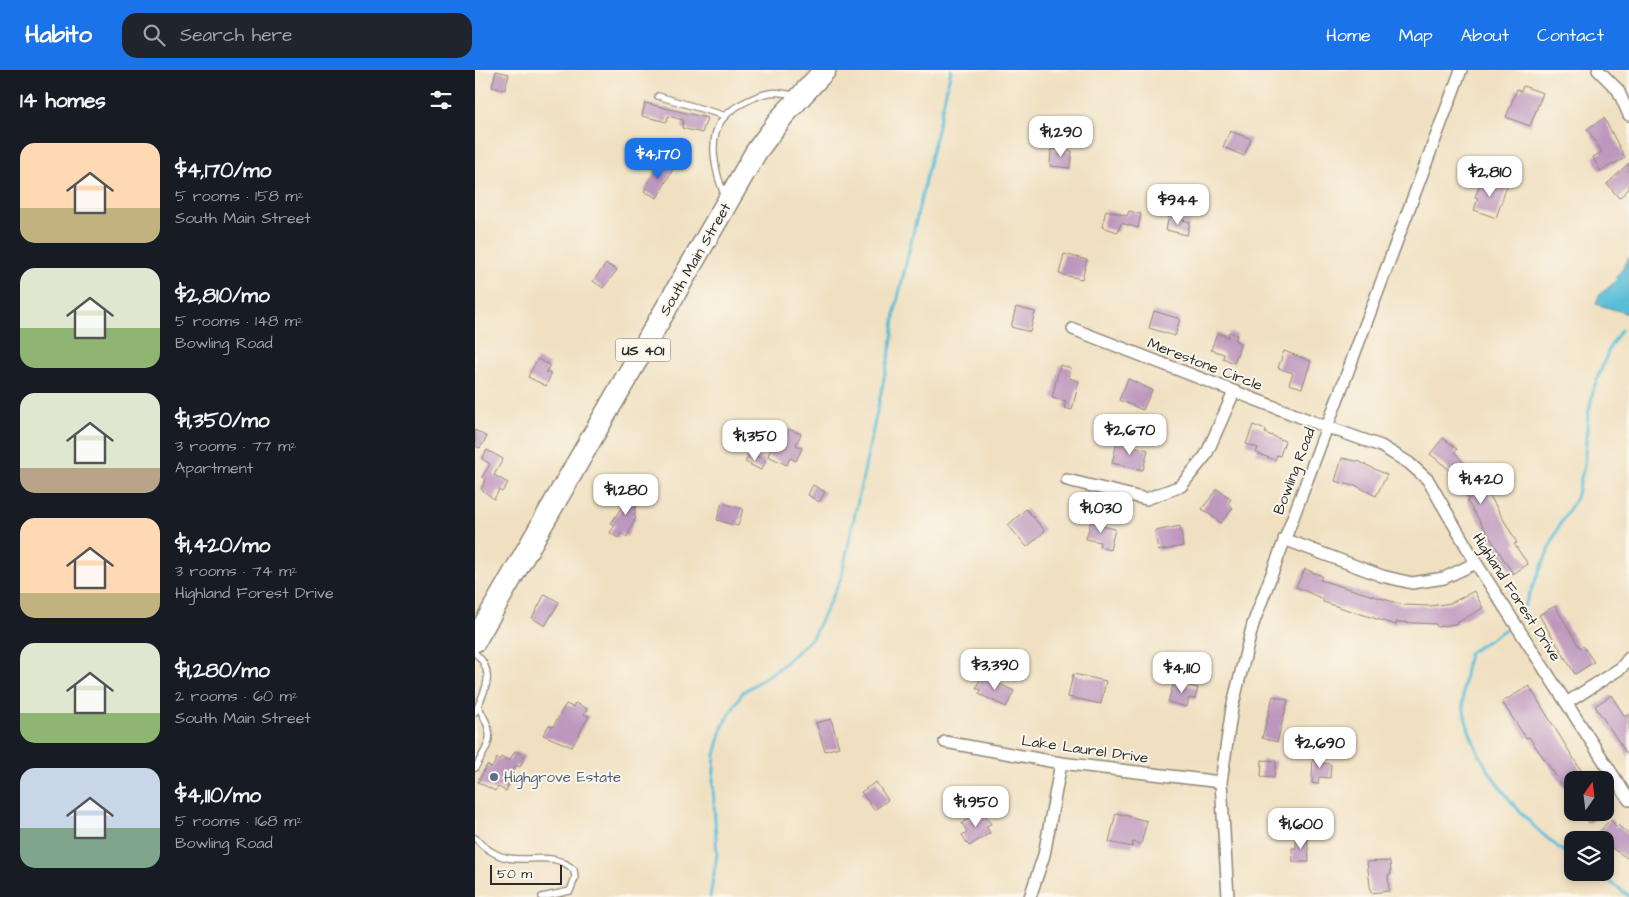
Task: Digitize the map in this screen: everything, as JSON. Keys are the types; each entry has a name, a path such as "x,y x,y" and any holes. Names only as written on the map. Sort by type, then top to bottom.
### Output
{"highway":[{"name":"South Main Street","path":"475,641 756,152 781,116 825,70"}],"street":[{"name":"Bowling Road","path":"1229,897 1221,782 1232,708 1253,624 1461,70"},
{"path":"1598,70 1618,90 1629,115"},
{"name":"Merestone Circle","path":"1073,329 1327,427"},
{"path":"1067,480 1146,499 1181,486 1206,455 1234,392"},
{"name":"Highland Forest Drive","path":"1327,427 1381,446 1409,463 1428,480 1477,563 1568,702 1629,800"},
{"path":"1284,539 1383,576 1412,583 1444,578 1477,563"},
{"path":"1568,702 1621,668 1629,658"},
{"name":"Lake Laurel Drive","path":"945,742 1061,763 1221,782"},
{"path":"1030,897 1044,855 1061,763"}],"lane":[{"path":"728,202 721,188 715,147 717,128 726,116 740,105 767,92 782,92 799,98"},
{"path":"658,96 726,116"},
{"path":"475,653 485,662 488,672 476,709 491,734 490,742 475,768"},
{"path":"475,838 497,855 509,858 551,858 574,870 575,878 570,890 542,897"}],"water":[{"path":"1629,257 1629,314 1596,304 1599,295 1614,283"}],"building":[{"path":"496,71 509,74 505,90 492,87"},
{"path":"1523,86 1543,93 1530,126 1506,117 1517,89 1521,91"},
{"path":"645,103 707,118 702,133 682,128 683,120 668,116 667,122 642,116"},
{"path":"1604,118 1625,158 1600,171 1593,157 1602,152 1587,129"},
{"path":"1230,131 1251,139 1244,156 1223,147"},
{"path":"1051,149 1072,151 1070,168 1050,166"},
{"path":"660,162 673,169 657,198 644,191"},
{"path":"1629,163 1629,189 1619,198 1607,184"},
{"path":"1482,178 1507,186 1496,218 1474,210 1478,198 1475,197"},
{"path":"1106,210 1127,216 1129,211 1141,214 1138,228 1121,223 1118,232 1102,227"},
{"path":"1169,216 1190,222 1187,235 1166,230"},
{"path":"1064,254 1087,260 1082,279 1059,274"},
{"path":"606,264 617,270 603,288 593,281"},
{"path":"1016,307 1035,312 1030,332 1011,327"},
{"path":"1154,311 1180,319 1175,336 1149,328"},
{"path":"1229,332 1237,335 1235,341 1241,343 1234,363 1223,358 1224,354 1211,350 1217,333 1228,337"},
{"path":"1284,351 1311,361 1302,388 1289,384 1293,373 1278,368"},
{"path":"537,359 550,365 546,372 551,374 546,386 528,377"},
{"path":"1060,365 1071,368 1069,378 1079,381 1072,410 1064,408 1066,401 1052,398"},
{"path":"1128,379 1152,390 1143,410 1119,400"},
{"path":"1253,425 1266,430 1265,433 1285,441 1280,456 1277,455 1275,460 1256,453 1258,448 1246,444"},
{"path":"789,429 801,434 796,445 802,448 796,461 790,458 787,465 768,456 776,437 784,440"},
{"path":"475,430 487,437 480,448 475,446"},
{"path":"1443,438 1457,449 1455,452 1490,496 1517,543 1514,544 1528,564 1513,574 1467,501 1469,499 1448,473 1451,471 1430,454"},
{"path":"1117,442 1148,450 1143,470 1112,463"},
{"path":"487,450 503,459 494,475 508,483 502,492 499,490 494,499 481,489 486,479 482,477 490,464 482,459"},
{"path":"750,453 766,461 761,470 745,462"},
{"path":"1342,458 1360,462 1387,475 1376,496 1353,484 1353,486 1335,481"},
{"path":"813,485 825,492 819,502 808,495"},
{"path":"1217,489 1231,499 1228,504 1233,508 1221,523 1202,509"},
{"path":"633,491 642,496 634,510 636,511 633,515 636,517 627,537 621,533 618,538 610,533 615,525 611,523"},
{"path":"722,503 743,509 738,526 717,520"},
{"path":"1026,509 1045,531 1027,547 1008,525"},
{"path":"1092,517 1104,520 1102,526 1115,529 1110,550 1099,547 1100,542 1086,539"},
{"path":"1180,526 1183,546 1158,551 1155,531"},
{"path":"1305,569 1322,576 1320,580 1404,605 1430,606 1451,603 1474,591 1483,608 1455,624 1437,627 1436,624 1396,622 1396,625 1323,602 1323,599 1296,587"},
{"path":"545,594 559,602 545,626 532,618"},
{"path":"1555,606 1580,648 1583,646 1594,662 1575,674 1539,615"},
{"path":"1073,674 1106,681 1101,704 1068,697"},
{"path":"982,675 1014,691 1006,707 979,694 981,690 976,688"},
{"path":"1174,682 1198,688 1195,699 1189,698 1187,707 1168,702"},
{"path":"1529,686 1581,771 1564,771 1564,788 1529,737 1526,738 1502,702"},
{"path":"1611,695 1625,717 1629,714 1629,757 1595,706"},
{"path":"1273,696 1288,700 1277,742 1262,738"},
{"path":"575,703 587,709 584,714 589,716 572,747 543,735 549,725 553,727 566,704 573,707"},
{"path":"831,719 839,747 825,751 816,723"},
{"path":"1330,738 1347,740 1345,750 1328,748"},
{"path":"515,751 525,756 520,767 516,765 506,783 509,784 506,791 498,787 495,791 478,782 487,765 492,768 497,758 499,760 501,757 509,761"},
{"path":"1313,753 1321,754 1320,763 1331,764 1330,778 1319,777 1318,784 1312,783"},
{"path":"1262,760 1276,761 1274,778 1261,777"},
{"path":"876,782 888,800 874,810 861,792"},
{"path":"983,811 991,824 986,826 990,833 969,846 962,835 967,832 962,823"},
{"path":"1116,813 1147,821 1141,844 1133,842 1132,847 1109,842"},
{"path":"1609,821 1612,821 1616,827 1618,825 1629,835 1629,859 1614,850 1614,831 1600,831"},
{"path":"1296,835 1307,835 1309,862 1293,862 1292,848 1296,848"},
{"path":"1390,861 1391,875 1388,875 1389,891 1371,893 1367,862"}],"waterway":[{"path":"710,897 717,855 713,784 715,755 723,725 743,692 778,669 812,638 841,579 891,346 895,311 951,70"},
{"path":"1524,607 1559,526 1576,498 1584,466 1588,415 1594,387 1610,347 1621,330"},
{"path":"1506,629 1469,653 1464,678 1463,697 1467,725 1476,747 1502,790 1536,828 1564,851"},
{"path":"1609,881 1629,896"}],"place":[{"name":"Highgrove Estate","path":"494,777"}]}
